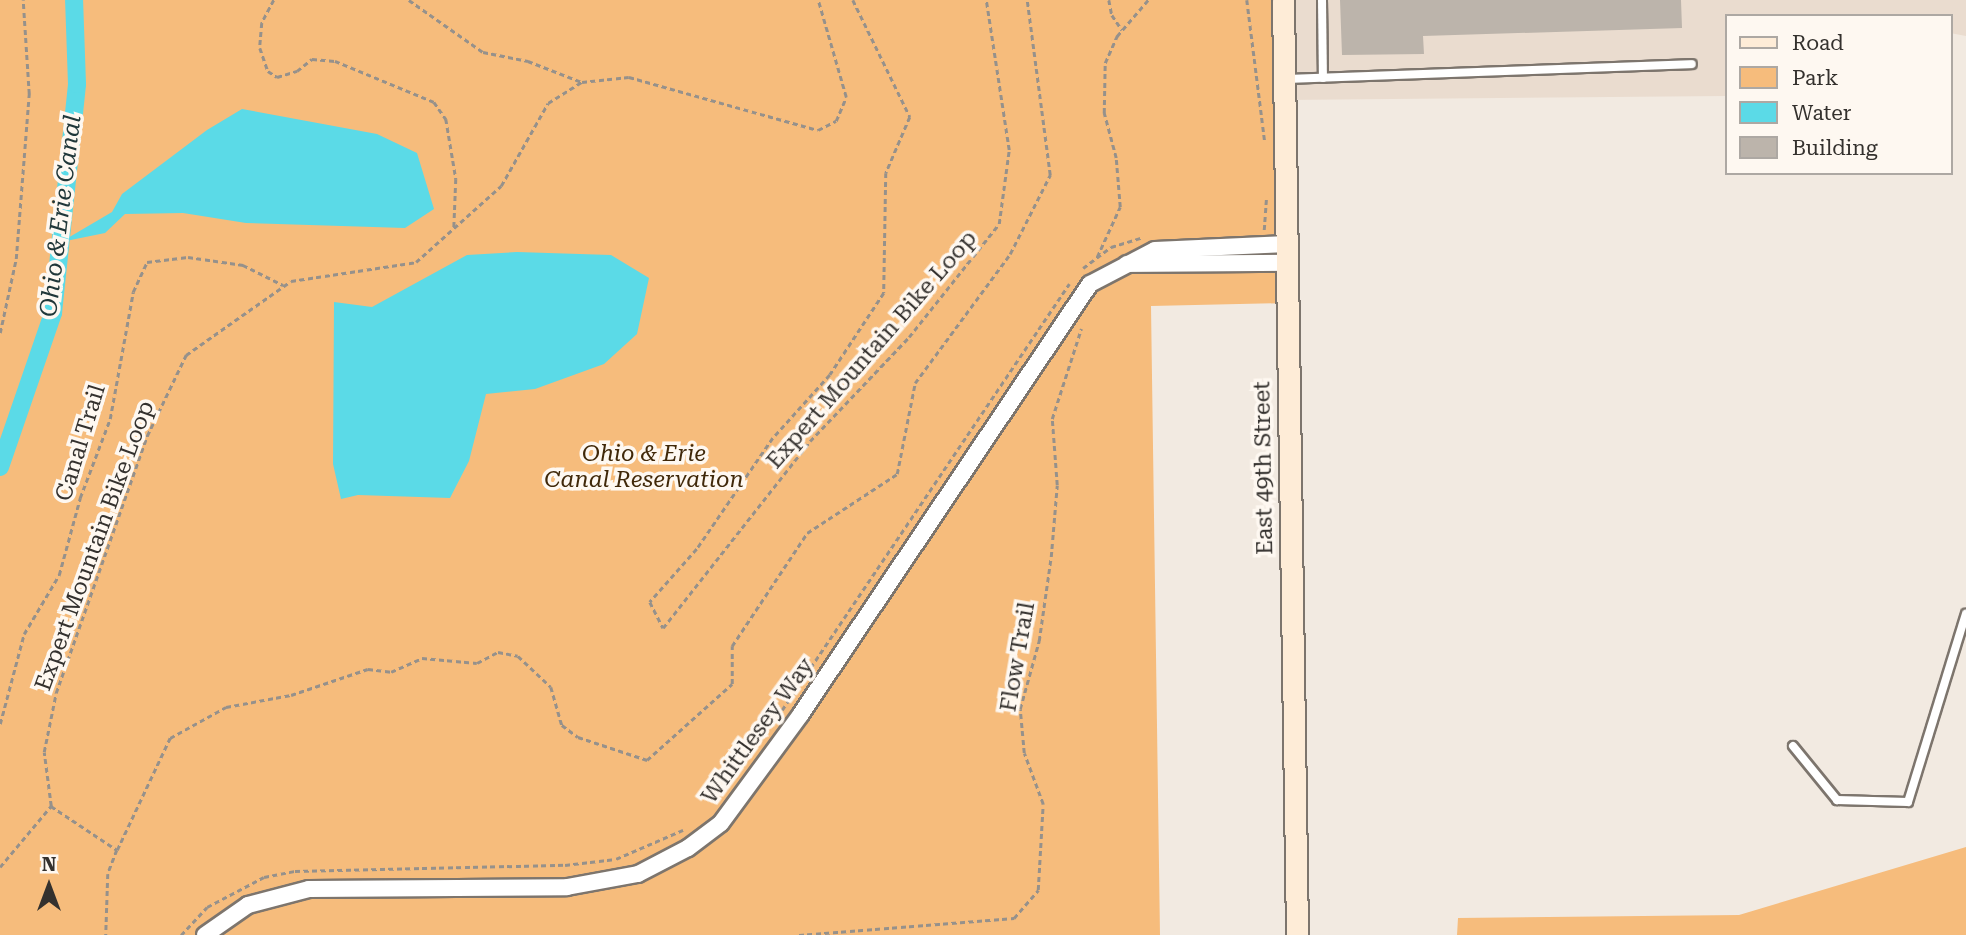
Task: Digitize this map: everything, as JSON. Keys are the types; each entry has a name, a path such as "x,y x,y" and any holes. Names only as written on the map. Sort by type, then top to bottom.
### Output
{"street":[{"name":"East 49th Street","path":"1283,0 1297,935"},
{"name":"Whittlesey Way","path":"205,935 247,905 309,889 567,887 638,874 688,848 721,823 801,714 1090,284 1155,250 1184,245 1287,254"}],"lane":[{"path":"1322,0 1323,78"},
{"path":"1284,79 1692,64"},
{"path":"1793,746 1837,800 1908,802 1966,614"}],"path":[{"path":"0,333 16,259 29,94 23,0"},
{"path":"274,0 262,23 260,48 268,71 277,77 297,71 312,59 335,61 434,102 446,119 456,179 454,228"},
{"path":"409,0 483,52 528,61 582,82"},
{"name":"Expert Mountain Bike Loop","path":"51,806 44,752 55,693 147,436 186,355 284,285 416,262 501,186 548,103 582,82 629,77 818,130 836,121 846,97 818,0"},
{"name":"Expert Mountain Bike Loop","path":"853,0 910,117 886,173 884,293 830,376 773,438 697,549 650,602 663,628 810,441 909,337 999,224 1009,150 986,0"},
{"name":"Expert Mountain Bike Loop","path":"117,850 170,738 226,707 291,695 368,669 391,672 422,658 477,663 498,652 518,656 551,687 562,725 578,737 647,761 732,684 732,646 807,533 897,474 915,383 1010,254 1050,175 1027,0"},
{"path":"1109,0 1112,15 1122,30"},
{"path":"1097,257 1119,207 1116,158 1102,85 1105,63 1122,30 1148,0"},
{"path":"1247,0 1266,153"},
{"path":"1264,241 1266,193"},
{"path":"1080,272 1111,247 1147,236"},
{"name":"Canal Trail","path":"0,724 24,634 59,575 80,498 110,419 133,292 147,261 188,257 243,265 284,285"},
{"path":"776,719 1072,281"},
{"name":"Flow Trail","path":"799,935 1014,918 1038,890 1043,804 1024,753 1020,709 1039,641 1051,557 1057,485 1052,419 1081,328 1074,305"},
{"path":"0,867 51,806 117,850 108,874 106,935"},
{"path":"181,935 207,907 264,877 295,871 565,865 616,859 651,847 694,824"}],"shaded area":[{"path":"1283,0 1966,0 1966,36 1952,33 1952,14 1724,14 1724,96 1285,100"}],"green space":[{"name":"Ohio & Erie Canal Reservation","path":"0,0 1283,0 1287,303 1151,306 1160,935 0,935"},
{"path":"1966,847 1966,935 1457,935 1458,918 1739,915"}],"water":[{"path":"242,109 377,134 417,153 434,209 405,228 246,223 183,213 125,214 105,233 61,242 112,212 122,194 207,130"},
{"path":"517,252 611,255 649,278 637,334 604,364 535,389 486,394 469,461 450,498 358,495 341,499 333,464 334,302 372,307 467,255"}],"building":[{"path":"1340,0 1681,0 1682,28 1423,36 1424,54 1342,55"}],"waterway":[{"name":"Ohio & Erie Canal","path":"0,467 53,313 77,84 74,0"}]}
